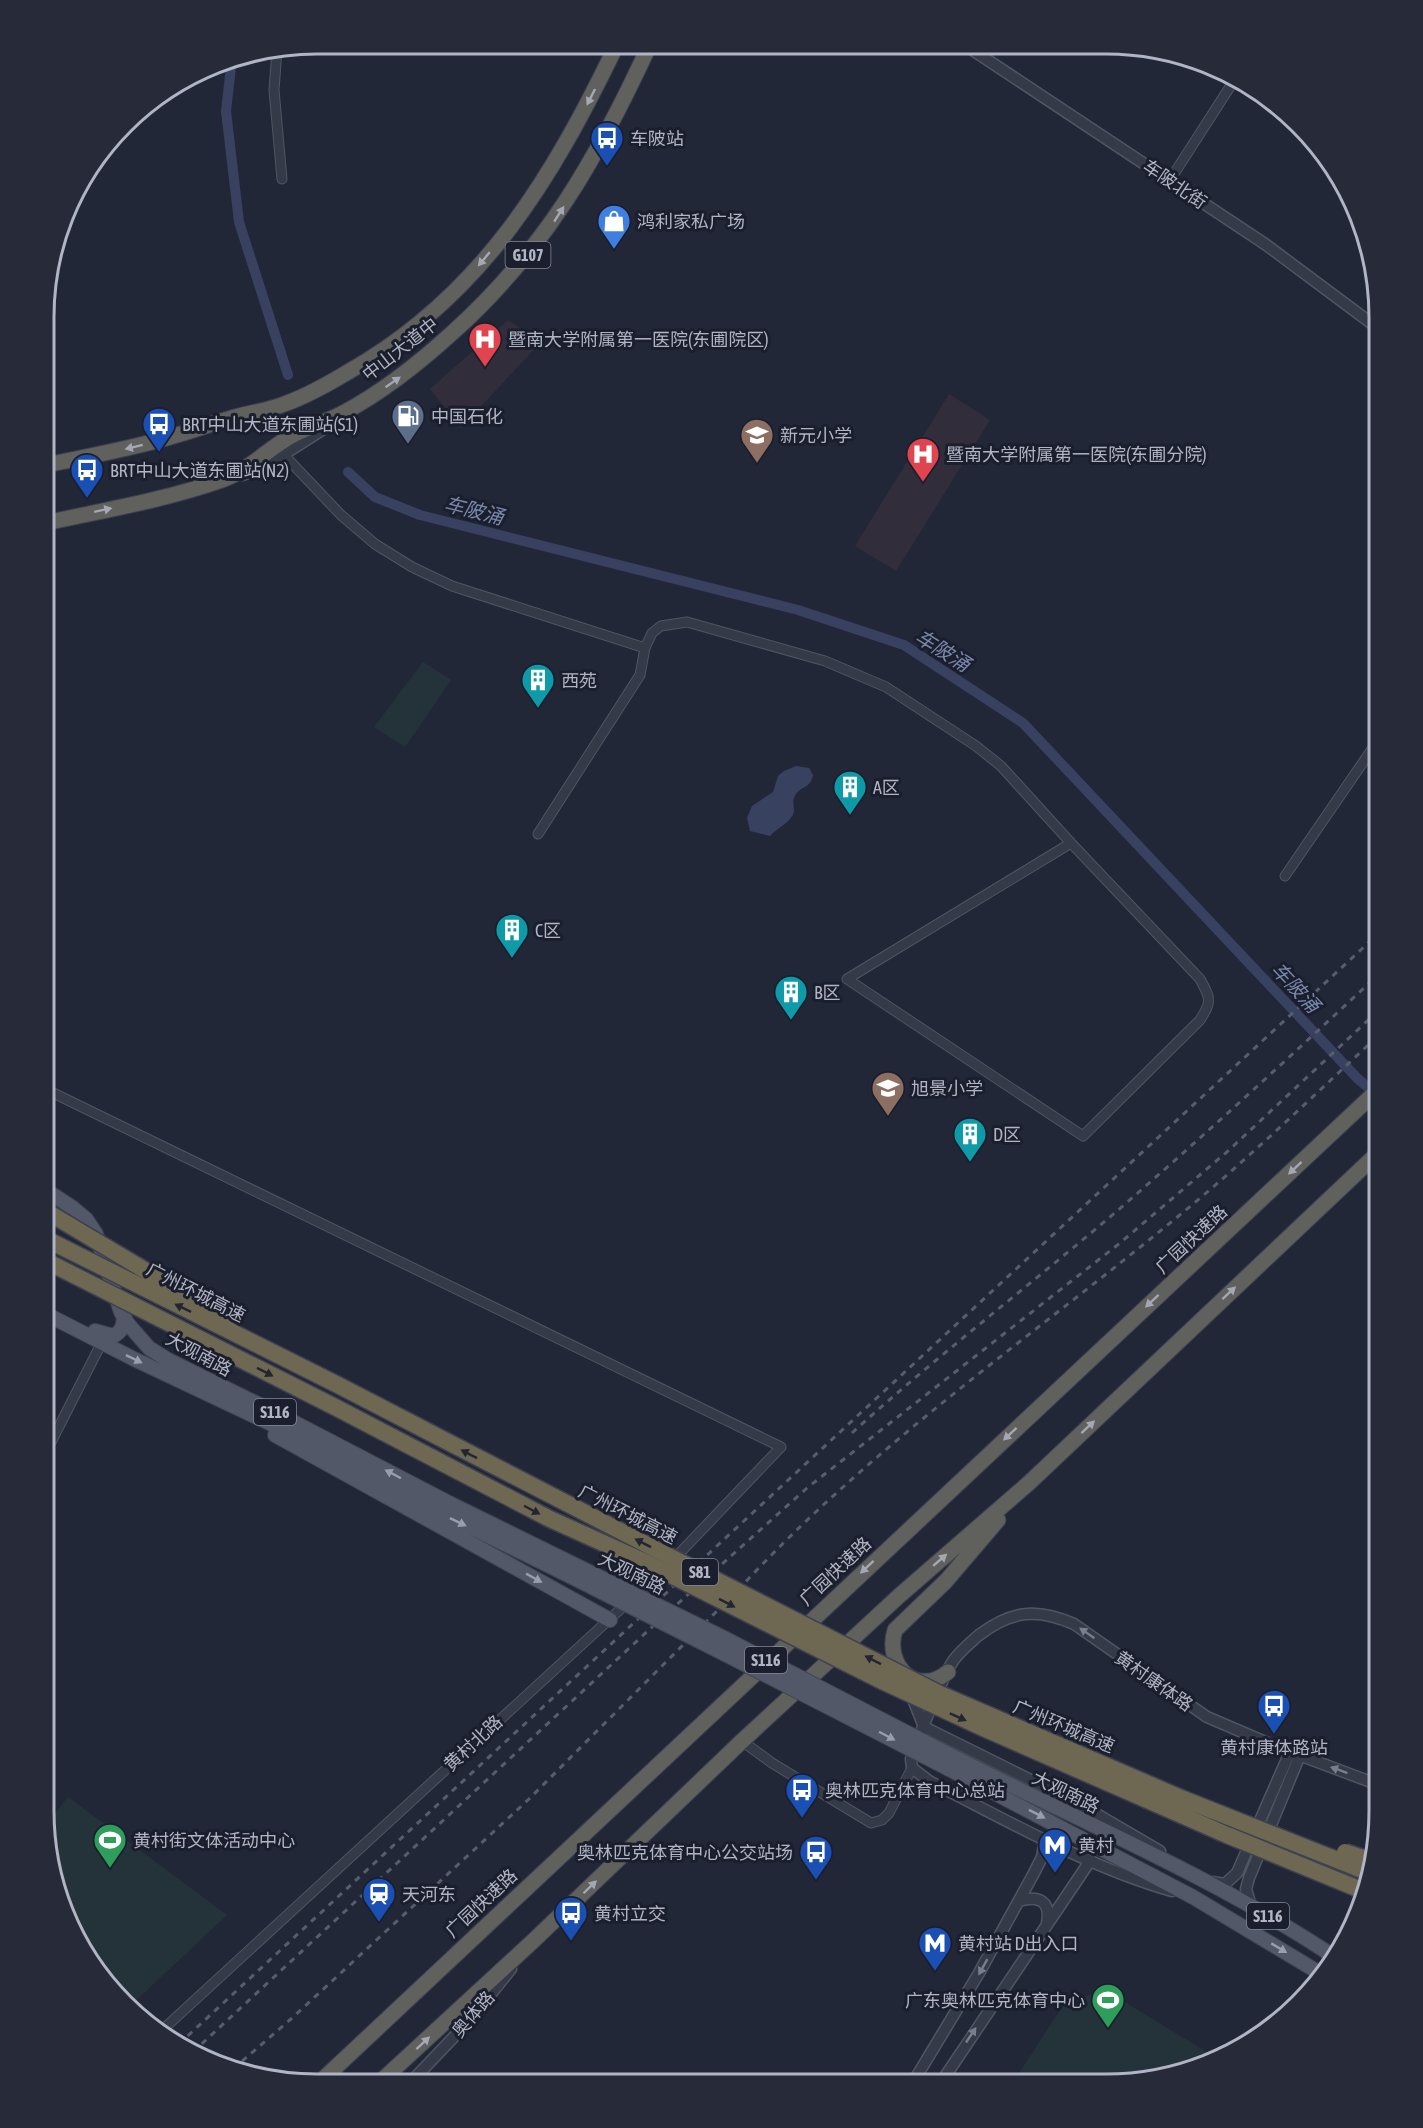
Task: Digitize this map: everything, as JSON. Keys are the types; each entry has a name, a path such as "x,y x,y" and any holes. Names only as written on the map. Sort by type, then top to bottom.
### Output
{"highway":[{"name":"中山大道中","path":"54,463 146,444 237,416 286,404 338,378 395,343 429,316 454,292 478,267 518,217 545,180 568,142 612,54"},
{"name":"中山大道中","path":"54,520 160,497 225,479 250,466 292,436 344,413 382,390 426,357 486,303 523,262 551,226 588,168 645,54"},
{"name":"广园快速路","path":"329,2074 1369,1099"},
{"path":"390,2074 532,1942 742,1741 899,1596 1030,1482 1369,1162"},
{"path":"54,1216 221,1315 296,1364"},
{"name":"广州环城高速","path":"54,1243 964,1704 1181,1798 1362,1870"},
{"name":"广州环城高速","path":"54,1265 550,1519 643,1561 884,1682 1227,1835 1357,1888"},
{"path":"1030,1482 946,1581 896,1630 893,1638 893,1651 896,1662 908,1676 987,1713 1295,1834 1365,1858"},
{"path":"908,1676 928,1682 948,1672"},
{"path":"983,1728 1183,1823 1355,1897"}],"main road":[{"name":"大观南路","path":"54,1196 73,1208 96,1234 124,1317 149,1348 168,1360 451,1504 575,1571"},
{"path":"54,1312 107,1336 119,1334 123,1327 124,1317"},
{"name":"大观南路","path":"54,1319 318,1446 444,1514 734,1644 1193,1897 1315,1970"},
{"path":"249,1412 257,1425 610,1620"},
{"name":"大观南路","path":"950,1763 1144,1848 1251,1906 1328,1953"}],"street":[{"name":"车陂北街","path":"979,54 1265,244 1369,321"},
{"path":"276,57 274,90 282,179"},
{"path":"1170,180 1231,85"},
{"path":"225,479 255,470 317,435 344,413"},
{"path":"282,454 348,521 375,544 412,567 452,586 645,648"},
{"path":"538,834 640,675 645,648 652,633 661,626 687,622 825,661 886,687 976,746 1001,766 1200,979 1209,994 1210,1005 1200,1020 1083,1136 847,979 1071,843"},
{"path":"1285,876 1369,754"},
{"name":"黄村北路","path":"54,1093 781,1447 651,1583 166,2026"},
{"path":"54,1436 102,1342"},
{"name":"黄村康体路","path":"912,1768 911,1759 915,1746 948,1672 963,1649 994,1624 1007,1617 1025,1613 1060,1618 1074,1624 1207,1717 1238,1732 1369,1781"},
{"path":"908,1676 924,1727 1083,1806 1158,1850 1198,1878 1219,1884 1225,1884 1237,1873 1295,1754"},
{"path":"742,1741 772,1763 871,1824 882,1820 889,1813 912,1768 929,1781 1090,1861 1193,1897"},
{"path":"1251,1906 1246,1888 1295,1754"},
{"path":"918,2074 974,1982 1019,1901 1042,1857 1045,1840"},
{"path":"947,2074 1090,1861"},
{"path":"1019,1901 1034,1899 1042,1901 1047,1905 1049,1912 1047,1923"},
{"name":"奥体路","path":"419,2074 470,2020 532,1942"}],"shaded area":[{"name":"暨南大学附属第一医院(东圃院区)","path":"508,320 541,342 461,428 430,389"},
{"name":"暨南大学附属第一医院(东圃分院)","path":"949,394 990,420 896,571 855,546"},
{"path":"423,662 451,680 405,747 374,727"},
{"name":"黄村街文体活动中心","path":"68,1797 227,1915 135,2001 98,1957 74,1912 59,1862 54,1814"},
{"name":"广东奥林匹克体育中心","path":"1110,1993 1209,2053 1174,2065 1140,2072 1019,2074 1068,1998"}],"water":[{"path":"796,766 809,768 813,775 810,783 795,796 793,815 770,836 750,831 747,818 752,806 773,792 778,776"}],"waterway":[{"path":"231,68 226,111 239,222 288,375"},
{"name":"车陂涌","path":"348,472 375,497 420,515 798,610 904,645 1023,723 1358,1079 1369,1088"}],"railway":[{"path":"185,2039 1369,942"},
{"path":"852,1433 917,1376 1117,1211 1369,983"},
{"path":"199,2046 665,1615 807,1488 1120,1243 1228,1151 1369,1019"},
{"path":"241,2063 291,2019 529,1799 789,1538 840,1490 948,1398 1197,1201 1369,1044"}],"place":[{"name":"车陂站","path":"607,167"},
{"name":"鸿利家私广场","path":"614,250"},
{"name":"暨南大学附属第一医院(东圃院区)","path":"485,368"},
{"name":"中国石化","path":"408,445"},
{"name":"BRT中山大道东圃站(S1)","path":"159,453"},
{"name":"新元小学","path":"757,464"},
{"name":"暨南大学附属第一医院(东圃分院)","path":"923,483"},
{"name":"BRT中山大道东圃站(N2)","path":"87,499"},
{"name":"西苑","path":"538,709"},
{"name":"A区","path":"850,816"},
{"name":"C区","path":"512,959"},
{"name":"B区","path":"791,1021"},
{"name":"旭景小学","path":"888,1117"},
{"name":"D区","path":"970,1163"},
{"name":"黄村康体路站","path":"1274,1735"},
{"name":"奥林匹克体育中心总站","path":"802,1819"},
{"name":"黄村街文体活动中心","path":"110,1869"},
{"name":"黄村","path":"1055,1874"},
{"name":"奥林匹克体育中心公交站场","path":"816,1881"},
{"name":"天河东","path":"379,1923"},
{"name":"黄村立交","path":"571,1942"},
{"name":"黄村站 D出入口","path":"935,1972"},
{"name":"广东奥林匹克体育中心","path":"1108,2029"}]}
